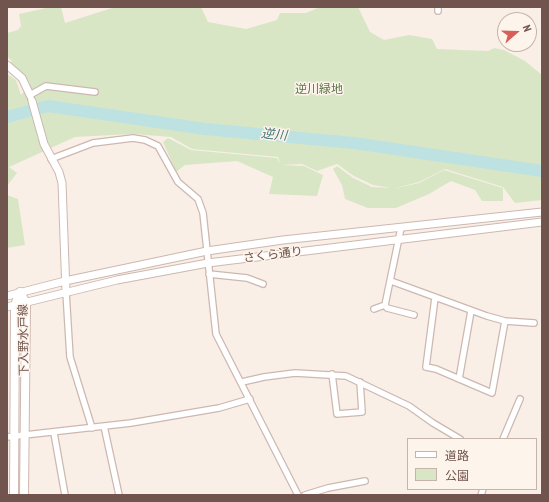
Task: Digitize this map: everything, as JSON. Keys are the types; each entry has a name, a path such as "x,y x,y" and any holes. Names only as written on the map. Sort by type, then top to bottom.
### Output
{"main road":[{"name":"下入野水戸線","path":"14,495 11,437 11,306 20,292 26,303 24,495"}],"street":[{"path":"7,65 22,78 31,98 36,121 44,144 59,172 63,192 65,281 70,357 92,428"},
{"path":"31,98 46,86 95,92"},
{"path":"51,159 93,143 127,139 145,140 158,146 178,182 198,199 203,213 216,334 242,382 298,495"},
{"name":"さくら通り","path":"7,296 65,281 207,251 282,240 542,212"},
{"name":"さくら通り","path":"11,306 117,280 208,264 542,222"},
{"path":"385,305 401,228"},
{"path":"209,274 247,278 263,284"},
{"path":"391,281 471,311 505,321 534,323"},
{"path":"435,298 426,367 436,369 492,393 505,321"},
{"path":"374,309 385,305"},
{"path":"385,305 387,308 414,315"},
{"path":"459,379 471,311"},
{"path":"242,382 264,377 295,374 332,374 346,376 409,406 433,424 458,438"},
{"path":"332,374 337,414 362,412 360,382"},
{"path":"11,437 92,428 219,408 250,399"},
{"path":"503,438 520,399"},
{"path":"104,426 119,495"},
{"path":"54,433 65,495"},
{"path":"305,495 328,488 365,481"}],"green space":[{"name":"逆川緑地","path":"50,7 61,7 65,23 115,7 201,7 208,22 246,29 277,20 280,13 306,13 320,7 358,7 370,32 384,40 409,35 432,39 437,49 488,51 494,48 497,49 497,52 508,52 525,61 542,75 542,200 515,203 503,187 445,169 419,182 392,189 419,183 444,170 503,188 503,201 482,201 475,190 451,181 429,194 396,208 368,208 345,199 342,185 333,169 337,166 353,178 372,187 391,188 373,185 354,176 337,164 317,171 302,164 281,165 304,166 323,175 317,196 269,194 273,177 237,161 185,165 176,172 163,142 168,138 191,150 277,158 280,164 278,157 192,149 171,137 133,134 75,137 9,167 17,173 7,186 7,74 16,80 21,95 30,83 22,73 10,63 12,61 7,56 7,33 18,30 21,26 19,14"},
{"path":"7,195 18,199 25,245 7,248"}],"waterway":[{"name":"逆川","path":"7,117 48,106 205,129 354,143 542,171"}]}
